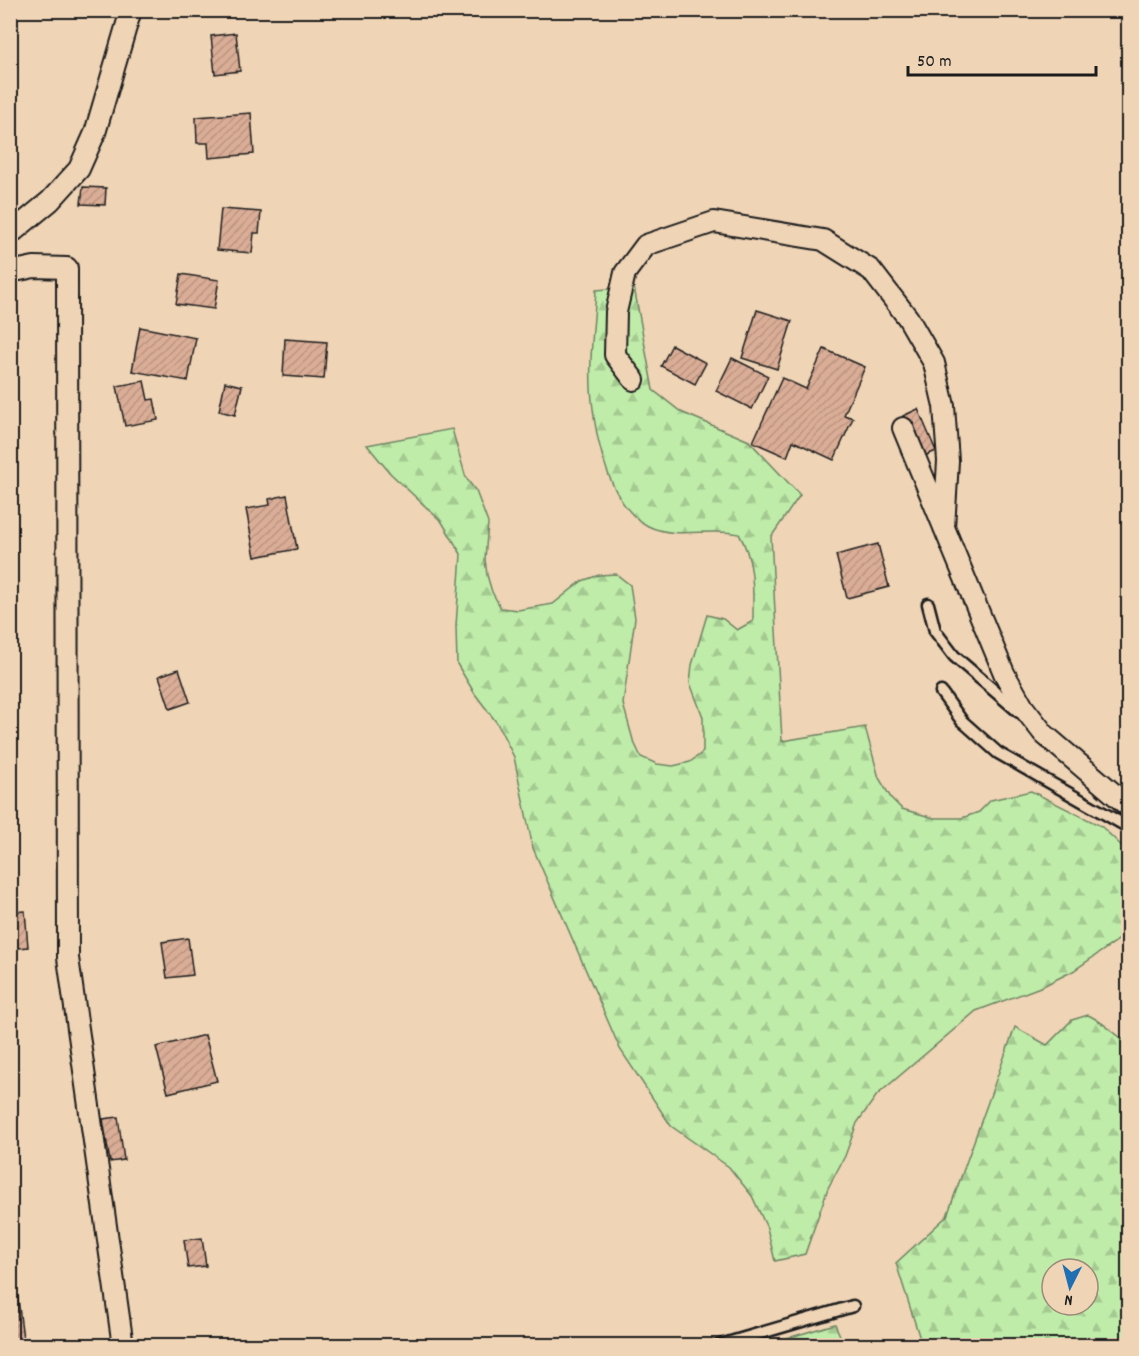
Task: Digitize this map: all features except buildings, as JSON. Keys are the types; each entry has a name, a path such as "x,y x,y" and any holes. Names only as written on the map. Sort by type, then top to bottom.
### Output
{"street":[{"path":"10,234 50,201 79,169 95,134 131,10"},
{"path":"634,380 615,355 616,312 626,273 646,245 714,222 823,240 871,270 908,318 934,363 944,406 948,461 944,528"},
{"path":"10,272 34,267 67,268 68,958 123,1346"},
{"path":"903,428 1004,673 1023,707 1044,734 1128,806"}],"lane":[{"path":"928,604 935,631 954,656 1044,734"},
{"path":"941,692 962,721 998,753 1128,827"},
{"path":"717,1346 853,1306"}],"green space":[{"path":"634,287 653,390 681,412 749,441 800,495 771,537 782,741 865,727 879,778 891,798 902,809 934,818 962,818 979,812 991,800 1031,791 1101,826 1128,852 1128,933 1073,971 1043,986 976,1011 877,1095 857,1123 845,1156 828,1188 805,1254 775,1261 767,1228 752,1196 729,1167 671,1126 620,1049 533,848 514,757 497,723 475,694 457,664 456,626 461,554 442,522 390,473 367,445 452,429 466,478 476,491 488,523 485,559 487,575 492,592 501,608 518,610 553,604 582,581 599,575 616,574 630,585 635,618 623,704 633,740 641,757 657,764 673,766 690,762 703,752 703,717 690,683 692,665 707,615 723,619 737,630 753,621 752,576 748,555 739,534 728,532 681,533 648,526 635,517 624,504 607,471 597,434 591,387 596,290"},
{"path":"1088,1015 1128,1043 1128,1345 922,1345 896,1263 947,1216 1015,1027 1047,1045 1072,1020"},
{"path":"835,1324 844,1345 764,1345"}]}
